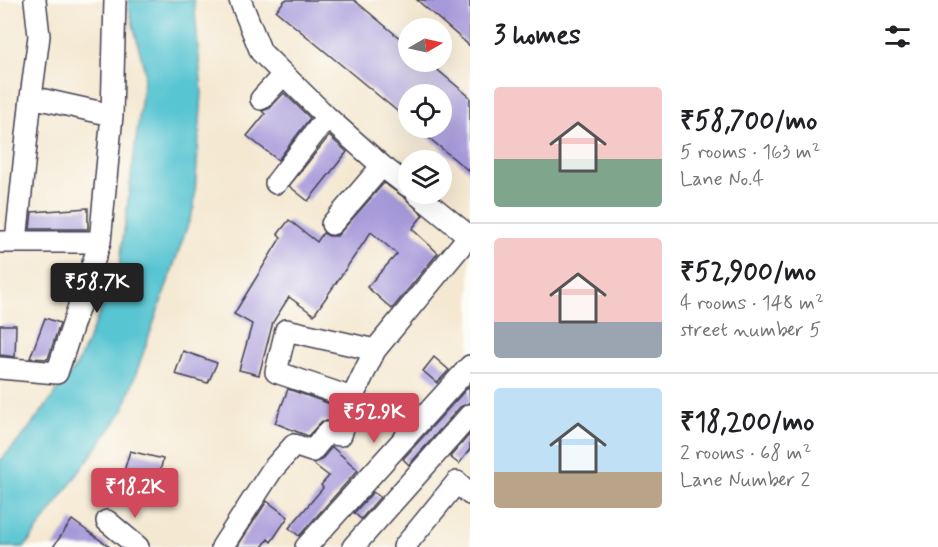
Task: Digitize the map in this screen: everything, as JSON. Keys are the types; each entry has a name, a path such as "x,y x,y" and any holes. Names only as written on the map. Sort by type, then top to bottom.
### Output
{"street":[{"path":"35,0 39,36 8,242 100,242"},
{"path":"0,368 57,373 100,242 112,115 116,0"},
{"path":"240,0 261,52 327,117 398,178"},
{"path":"261,99 283,75"},
{"path":"31,97 112,115"},
{"path":"276,183 327,117"},
{"path":"332,224 382,166"},
{"path":"222,547 272,470 294,445 312,451 327,433 341,435 352,398 375,350 470,236 430,204"},
{"path":"352,398 276,372 286,330 375,350"},
{"path":"306,547 470,366"},
{"path":"353,547 470,415"},
{"path":"404,547 457,482 470,494"},
{"path":"107,521 138,547"}],"water":[{"path":"127,0 194,0 202,93 194,207 123,411 25,547 0,547 0,461 23,436 77,365 119,269 145,72"}],"building":[{"path":"285,0 354,0 398,37 398,72 440,72 470,97 470,172 452,157 452,150 444,150 429,138 452,138 452,84 398,84 398,112 276,11"},
{"path":"417,0 470,0 470,46 452,30 452,18 438,18"},
{"path":"284,93 310,118 278,160 247,136 265,114 262,111 270,108"},
{"path":"329,136 347,152 308,201 289,186"},
{"path":"384,183 398,193 398,204 411,204 423,215 412,229 438,253 392,309 367,287 397,254 371,232 314,315 289,297 273,322 259,375 239,370 252,324 234,314 281,237 278,234 289,220 317,242 323,233 337,236"},
{"path":"88,208 88,229 30,229 32,212"},
{"path":"45,318 60,323 48,359 30,358"},
{"path":"0,325 16,325 15,357 0,355"},
{"path":"183,351 217,363 208,383 175,374"},
{"path":"434,357 449,370 437,383 423,371"},
{"path":"469,386 470,403 460,407 409,465 403,459"},
{"path":"288,389 336,406 332,421 322,421 308,436 275,423"},
{"path":"470,434 470,449 459,464 450,457"},
{"path":"332,447 358,470 299,536 289,528 323,488 321,485 329,476 312,463 321,460"},
{"path":"130,451 163,459 158,481 124,471"},
{"path":"373,492 380,497 361,519 354,513"},
{"path":"267,501 288,517 271,542 268,539 263,546 265,547 237,547"},
{"path":"72,520 110,547 53,547"}]}
